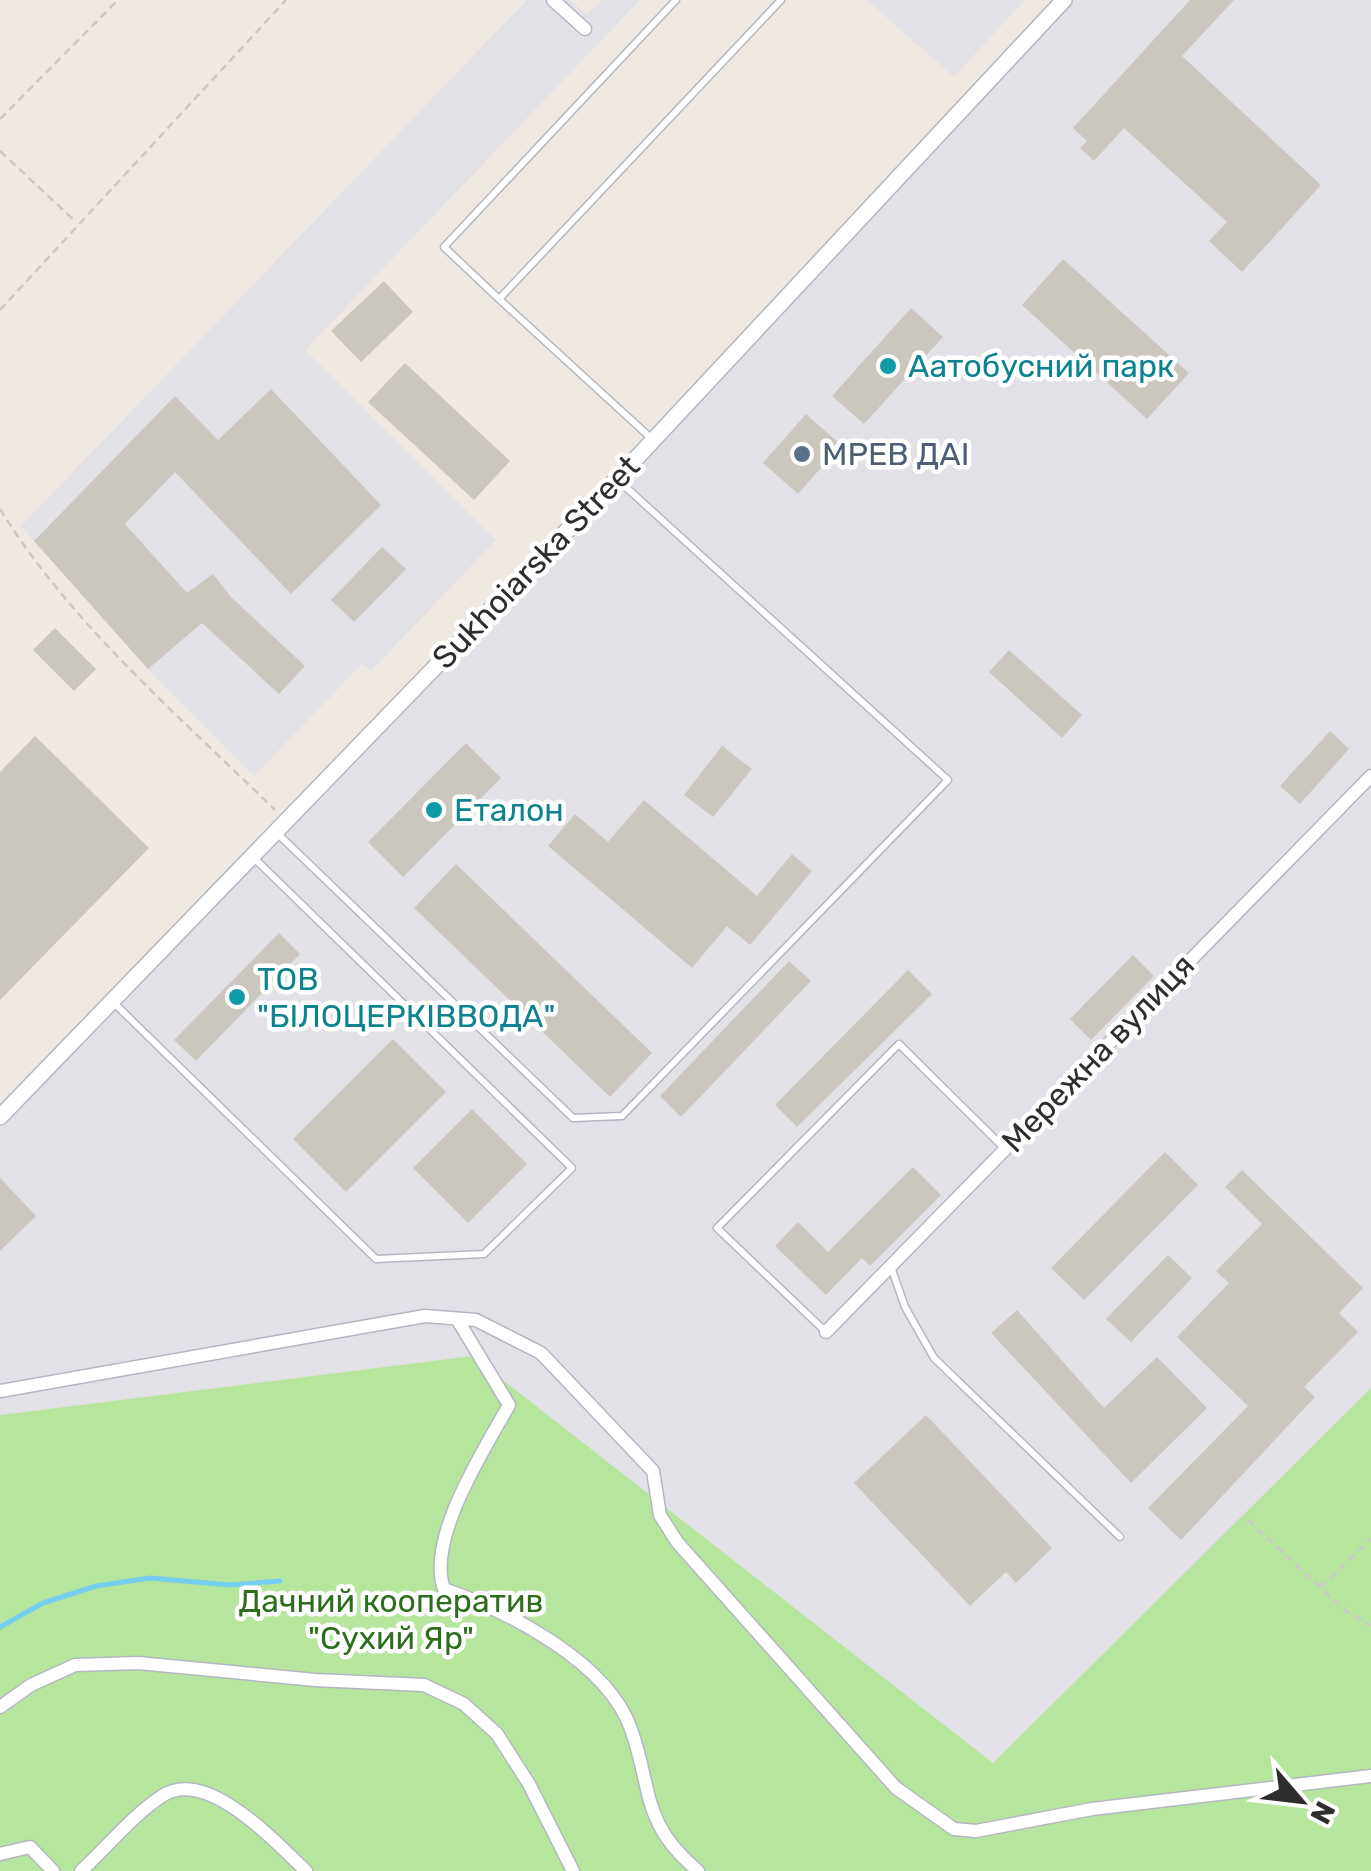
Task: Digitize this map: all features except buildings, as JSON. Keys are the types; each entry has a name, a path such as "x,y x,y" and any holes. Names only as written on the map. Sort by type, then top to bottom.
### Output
{"street":[{"path":"552,0 585,29"},
{"name":"Sukhoiarska Street","path":"0,1117 617,479 1064,0"},
{"name":"Мережна вулиця","path":"826,1332 1371,776"},
{"path":"0,1391 425,1316 476,1320 541,1353 653,1470 660,1515 677,1542 896,1788 954,1828 976,1831 1092,1810 1371,1776"},
{"path":"457,1319 509,1405 452,1516 437,1570 444,1589 518,1618 612,1696 631,1727 655,1820 670,1847 698,1871"},
{"path":"0,1707 31,1685 75,1665 138,1664 424,1685 464,1704 497,1734 529,1784 573,1871"},
{"path":"81,1871 165,1794 199,1791 225,1800 306,1871"},
{"path":"0,1854 30,1847 53,1871"}],"lane":[{"path":"653,440 444,247 676,0"},
{"path":"499,299 780,0"},
{"path":"281,826 573,1118 622,1116 948,780 617,479"},
{"path":"113,1002 376,1258 484,1254 572,1168 252,856"},
{"path":"826,1332 717,1228 899,1044 1004,1149"},
{"path":"890,1266 905,1308 934,1358 1120,1537"}],"path":[{"path":"0,119 118,0"},
{"path":"0,310 76,223 286,0"},
{"path":"0,151 76,223"},
{"path":"0,509 19,540 126,665 281,826"},
{"path":"1248,1520 1320,1588 1371,1626"},
{"path":"1320,1588 1371,1539"}],"shaded area":[{"path":"527,0 570,0 587,15 602,0 640,0 305,350 496,540 371,671 362,664 254,776 142,663 21,526"},
{"path":"867,0 1025,0 954,77"},
{"path":"1066,0 1371,0 1371,1388 993,1763 472,1356 0,1415 0,1117"}],"green space":[{"name":"Дачний кооператив \"Сухий Яр\"","path":"472,1356 993,1763 1371,1388 1371,1871 0,1871 0,1415"}],"waterway":[{"path":"0,1627 43,1603 96,1586 150,1578 230,1585 280,1581"}],"place":[{"name":"Аатобусний парк","path":"888,366"},
{"name":"МРЕВ ДАІ","path":"802,454"},
{"name":"Еталон","path":"434,810"},
{"name":"ТОВ \"БІЛОЦЕРКІВВОДА\"","path":"237,997"}]}
